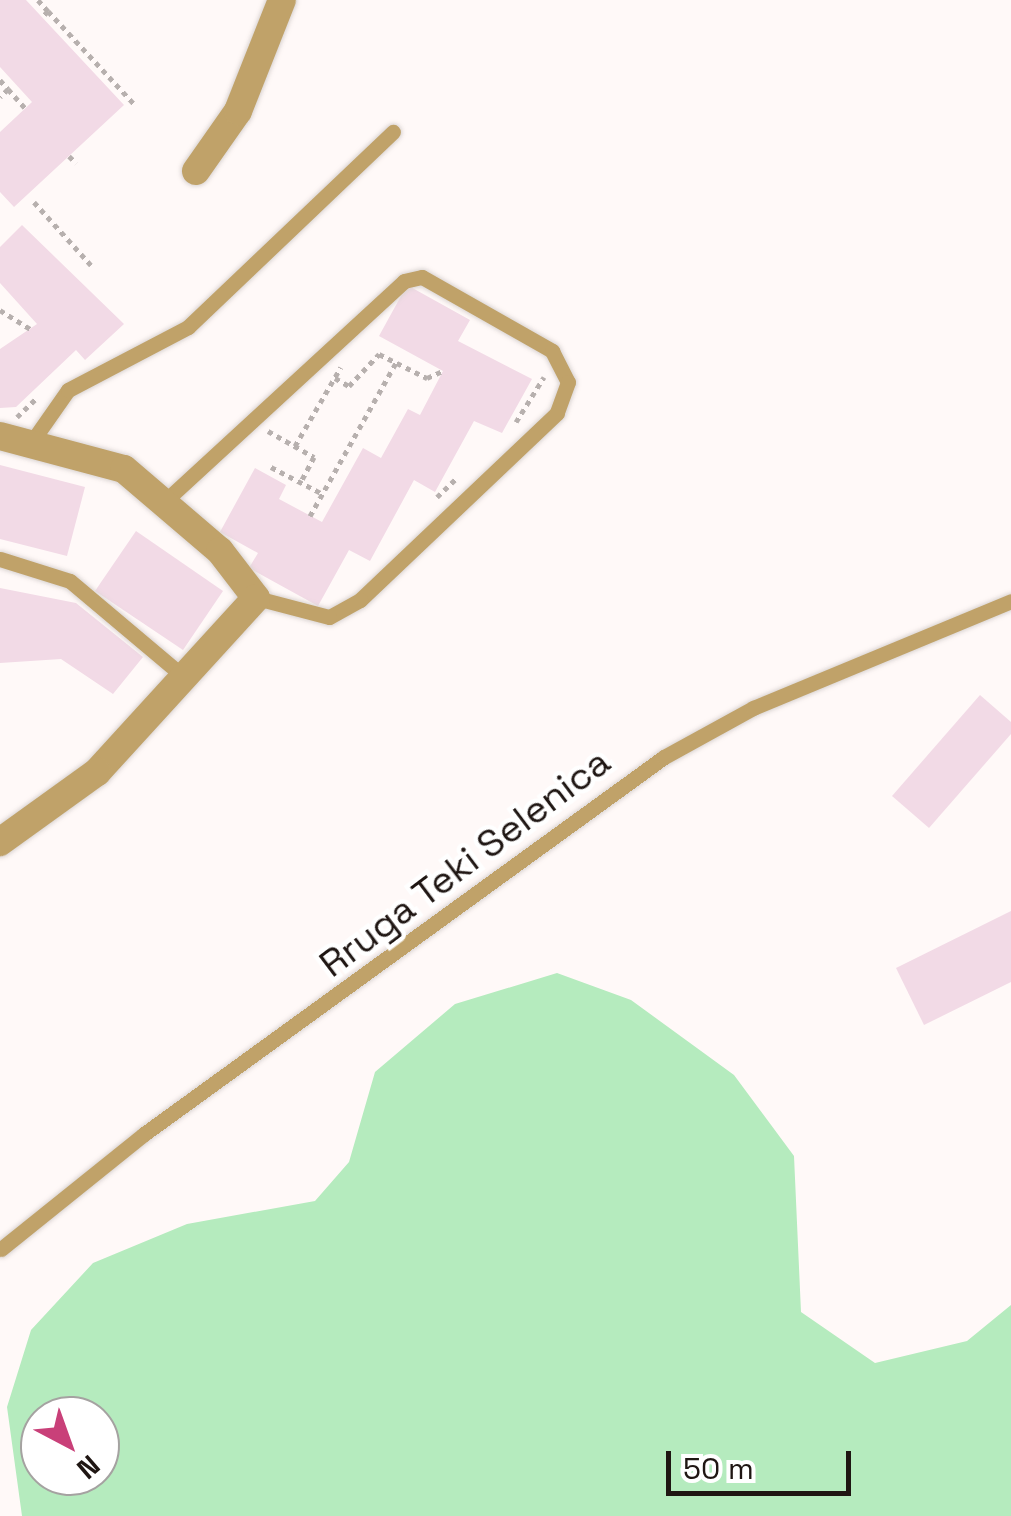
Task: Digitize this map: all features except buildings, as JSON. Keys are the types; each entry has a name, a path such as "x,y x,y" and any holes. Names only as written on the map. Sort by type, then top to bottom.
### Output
{"street":[{"path":"196,171 238,111 282,0"},
{"path":"0,436 33,440 124,468 243,574 256,598 185,678 63,803 0,842"}],"lane":[{"path":"33,440 68,390 188,327 394,132"},
{"path":"164,502 390,289 422,278 552,351 568,382 556,413 360,600 330,617 256,598"},
{"path":"0,559 70,581 185,678"},
{"name":"Rruga Teki Selenica","path":"1,1248 144,1134 664,757 753,708 1011,601"}],"path":[{"path":"38,0 136,106"},
{"path":"42,17 48,11"},
{"path":"0,80 26,108"},
{"path":"0,96 8,89"},
{"path":"69,156 76,163"},
{"path":"34,202 91,265"},
{"path":"0,310 31,329"},
{"path":"335,378 349,386 378,354 427,378 443,371"},
{"path":"295,446 346,360"},
{"path":"310,516 396,363"},
{"path":"506,440 524,401 540,379"},
{"path":"250,422 314,457 300,482"},
{"path":"270,468 321,494"},
{"path":"422,512 462,474"}],"green space":[{"path":"557,973 631,1000 734,1075 794,1156 801,1312 875,1363 967,1341 1011,1305 1011,1516 22,1516 7,1407 31,1330 93,1263 187,1224 315,1201 349,1162 375,1072 455,1004"}]}
